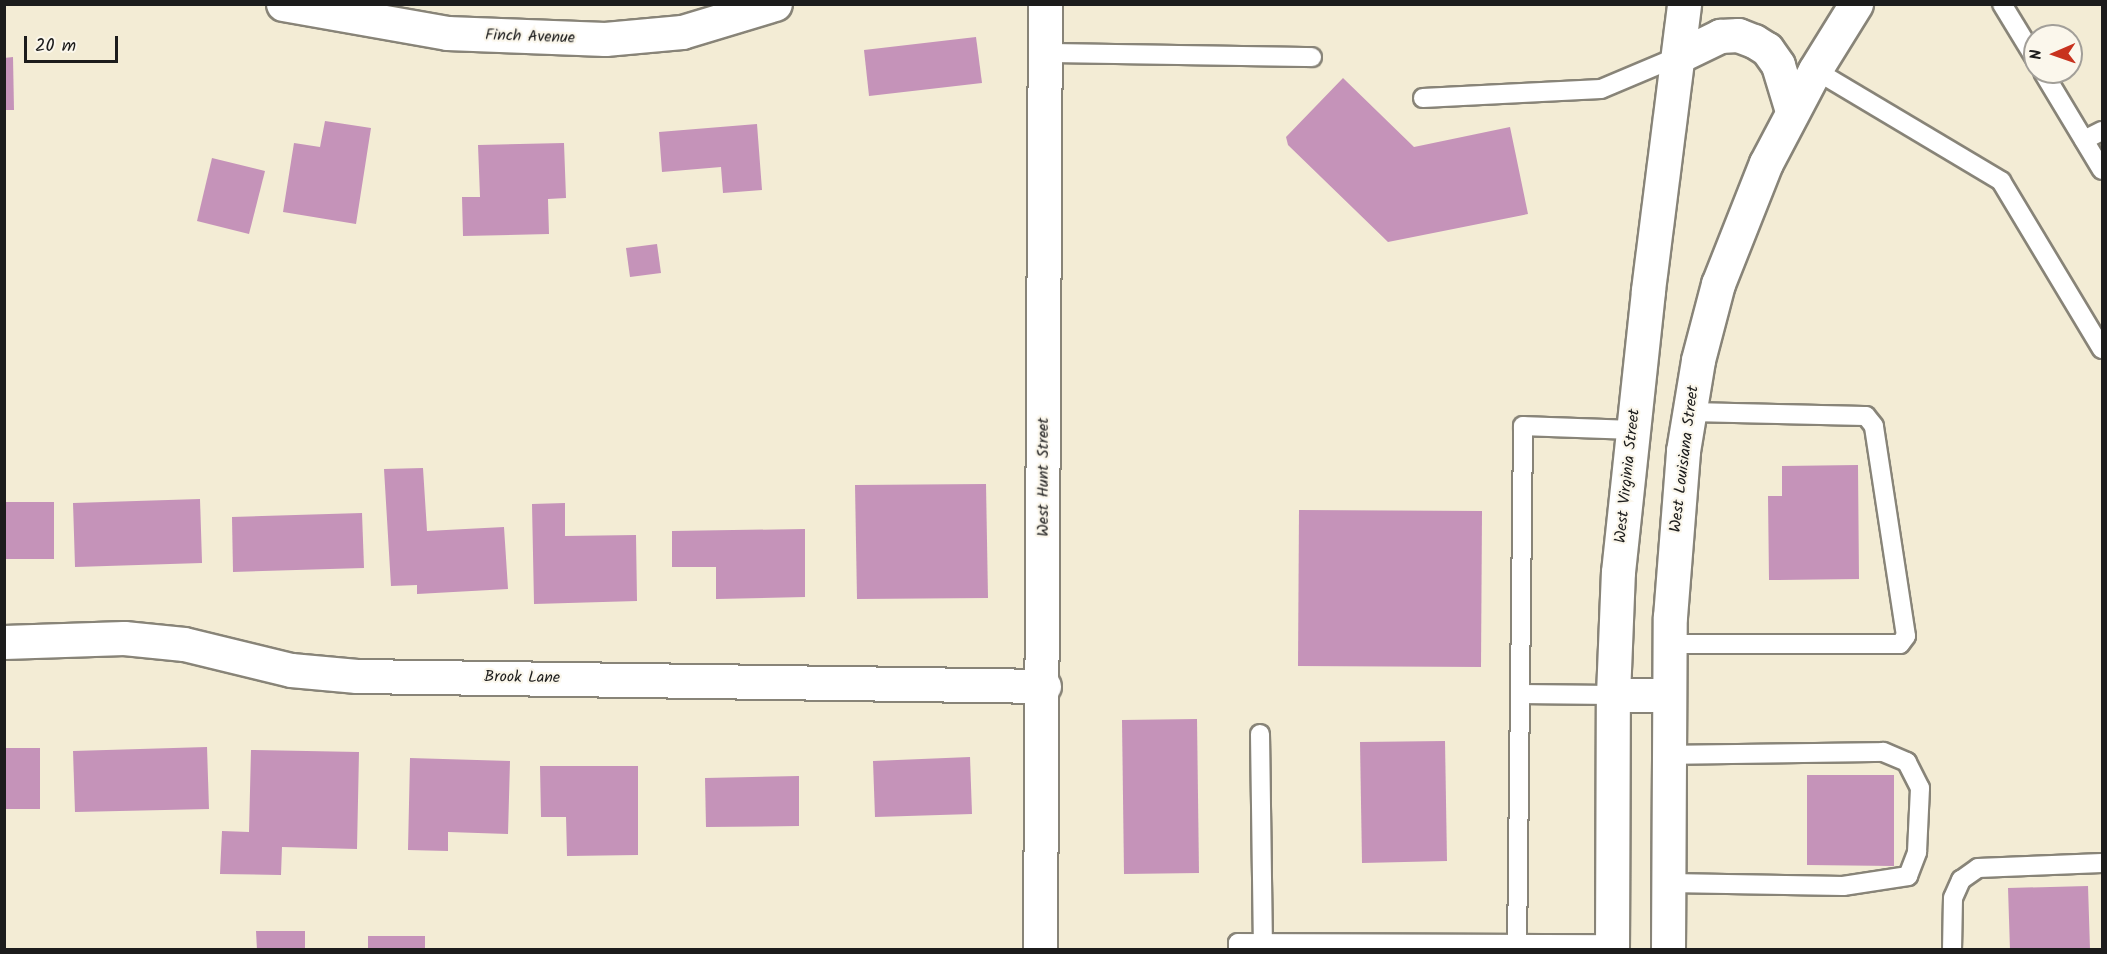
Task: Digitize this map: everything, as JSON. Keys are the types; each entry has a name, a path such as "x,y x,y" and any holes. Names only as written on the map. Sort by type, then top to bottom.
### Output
{"street":[{"name":"Finch Avenue","path":"283,4 447,33 605,39 682,32 775,4"},
{"name":"West Hunt Street","path":"1040,950 1044,686 1045,4"},
{"name":"West Virginia Street","path":"1612,947 1613,695 1618,584 1632,430 1684,4"},
{"name":"West Louisiana Street","path":"1668,950 1670,644 1674,559 1689,412 1718,284 1761,173 1791,111 1856,4"},
{"path":"1679,56 1720,36 1738,35 1754,41 1778,64 1791,111"},
{"name":"Brook Lane","path":"4,642 124,638 184,644 291,670 357,676 1044,686"},
{"path":"1613,695 1669,695"}],"lane":[{"path":"2002,4 2023,38"},
{"path":"1045,53 1312,57"},
{"path":"1423,98 1601,89 1679,56"},
{"path":"1815,70 2001,181 2103,349"},
{"path":"2050,84 2103,170"},
{"path":"2084,140 2103,131"},
{"path":"1670,644 1900,644 1906,636 1874,426 1866,416 1689,412"},
{"path":"1517,947 1523,426 1632,430"},
{"path":"1520,694 1613,695"},
{"path":"1260,734 1263,944"},
{"path":"1669,755 1882,752 1907,762 1920,788 1917,852 1908,876 1875,884 1843,886 1669,883"},
{"path":"1952,950 1953,898 1961,880 1978,868 2103,862"},
{"path":"1238,950 1238,944 1612,947"}],"building":[{"path":"976,37 982,83 869,96 864,50"},
{"path":"13,57 14,110 4,110 4,58"},
{"path":"1343,78 1414,147 1510,127 1528,214 1388,242 1288,145 1286,137"},
{"path":"325,121 371,128 356,224 283,212 294,143 320,147"},
{"path":"757,124 762,190 723,193 721,167 662,172 659,132"},
{"path":"564,143 566,198 548,199 549,234 463,236 462,197 480,197 478,145"},
{"path":"212,158 265,171 249,234 197,221"},
{"path":"657,244 661,273 630,277 626,248"},
{"path":"1858,465 1859,579 1769,580 1768,496 1782,496 1782,466"},
{"path":"423,468 427,531 504,527 508,589 417,594 417,585 391,586 384,469"},
{"path":"986,484 988,598 857,599 855,485"},
{"path":"200,499 202,563 75,567 73,503"},
{"path":"4,502 54,502 54,559 4,559"},
{"path":"565,503 565,536 636,535 637,601 534,604 532,504"},
{"path":"1299,510 1482,511 1481,667 1298,666"},
{"path":"362,513 364,568 233,572 232,517"},
{"path":"805,529 805,597 716,599 716,567 672,567 672,531"},
{"path":"1197,719 1199,873 1124,874 1122,720"},
{"path":"1445,741 1447,861 1362,863 1360,742"},
{"path":"207,747 209,809 75,812 73,751"},
{"path":"4,748 40,748 40,809 4,809"},
{"path":"251,750 359,752 357,849 282,847 281,875 220,874 222,831 249,832"},
{"path":"970,757 972,814 875,817 873,761"},
{"path":"410,758 510,761 508,834 448,832 448,851 408,850"},
{"path":"540,766 638,766 638,855 567,856 566,817 541,817"},
{"path":"1807,775 1894,775 1894,866 1807,865"},
{"path":"799,776 799,826 706,827 705,778"},
{"path":"2088,886 2090,950 2010,950 2008,888"},
{"path":"256,931 305,931 305,950 257,950"},
{"path":"368,936 425,936 425,950 368,950"}]}
